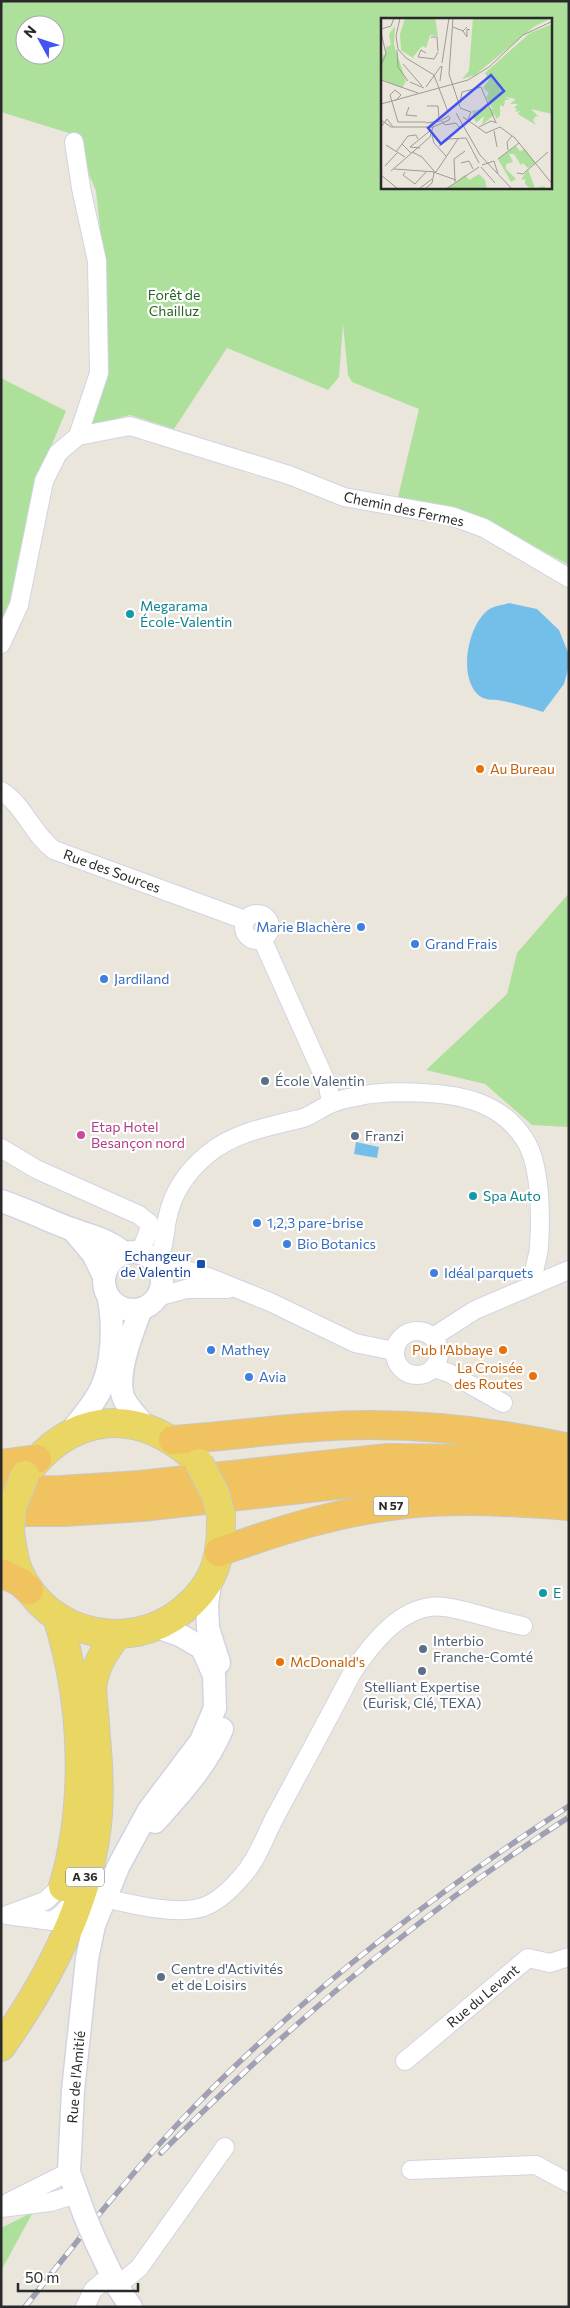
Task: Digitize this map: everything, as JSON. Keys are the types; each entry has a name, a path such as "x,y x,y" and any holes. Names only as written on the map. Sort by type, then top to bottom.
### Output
{"highway":[{"path":"173,1440 317,1427 387,1426 483,1433 569,1448"},
{"path":"1,1491 61,1490 140,1485 331,1463 396,1458 484,1458 569,1467"},
{"name":"N 57","path":"6,1521 64,1512 142,1507 326,1485 397,1479 483,1479 569,1488"},
{"name":"N 57","path":"215,1564 260,1536 304,1523 405,1504 465,1502 569,1506"},
{"path":"1,1573 20,1582 29,1590"}],"main road":[{"path":"110,1423 126,1423 146,1427 173,1440 198,1463 215,1493 221,1515 215,1564 191,1604 175,1617 138,1633 117,1635 96,1633 76,1627 57,1618 29,1590 12,1552 6,1521 12,1507 21,1466 68,1435 88,1427 110,1423"},
{"name":"A 36","path":"57,1618 68,1652 80,1756 72,1851 84,1888"},
{"name":"A 36","path":"1,2046 46,1979 84,1888 97,1825 98,1797 92,1688 94,1673 99,1660 117,1635"},
{"name":"A 36","path":"1,2020 30,1970 52,1921 84,1888"}],"street":[{"path":"1,644 19,605 44,481 58,453 78,436 99,373 97,260 81,188 74,142"},
{"name":"Chemin des Fermes","path":"78,436 130,426 289,475 344,497 451,516 484,528 569,578"},
{"name":"Rue des Sources","path":"1,791 24,812 38,835 54,850 245,920 254,914 260,914 267,918 270,925 269,932 262,938 328,1086 331,1104"},
{"path":"68,1435 94,1402 106,1376 112,1327 109,1298 104,1286 104,1276 111,1262 144,1259 164,1246 168,1218 176,1192 181,1183 208,1154 233,1139 278,1123 306,1117 331,1104 356,1096 419,1093 481,1103 495,1110 508,1120 526,1141 532,1156 538,1182 539,1249 533,1275 536,1284"},
{"path":"1,1148 36,1170 124,1208 149,1223 144,1259 162,1282 149,1303 128,1346 122,1390 124,1400 146,1427"},
{"path":"1,1201 105,1240 144,1259 208,1277 270,1302 355,1343 394,1351"},
{"path":"72,1229 93,1254 104,1276"},
{"path":"433,1337 474,1310 569,1270"},
{"path":"109,1298 122,1308 149,1303 186,1289 233,1288"},
{"path":"422,1331 433,1337 437,1343 440,1356 434,1368 423,1375 409,1374 398,1366 394,1351 398,1340 408,1332 422,1331"},
{"path":"434,1368 449,1372 503,1403"},
{"name":"Rue de l'Amitié","path":"130,2307 114,2281 95,2240 69,2172 73,2091 88,1959 94,1925 84,1888 119,1865 202,1766 213,1750 224,1726 226,1699 224,1678 208,1628 207,1605 215,1564"},
{"path":"4,1916 84,1888 139,1905 175,1909 201,1908 212,1903 229,1890 253,1862 267,1832 352,1673 366,1652 390,1627 408,1614 443,1607 523,1626"},
{"name":"Rue de l'Amitié","path":"119,1865 149,1810 201,1741 215,1708 214,1675 202,1648 180,1635 157,1626"},
{"path":"4,1916 52,1921"},
{"name":"Rue du Levant","path":"405,2061 528,1958 550,1963 569,1957"},
{"path":"85,2307 93,2290 139,2268 224,2147"},
{"path":"411,2170 536,2165 569,2183"},
{"path":"1,2207 69,2172"},
{"path":"1,2207 50,2202 80,2204"}],"green space":[{"name":"Forêt de Chailluz","path":"1,1 569,1 569,565 493,524 397,501 419,409 352,382 348,375 343,324 339,377 328,390 227,348 174,429 130,415 88,426 106,283 96,191 72,134 1,112"},
{"path":"1,378 66,411 37,480 13,608 1,624"},
{"path":"569,893 569,1127 532,1125 485,1084 426,1070 507,994 517,953"},
{"path":"33,2212 1,2271 1,2228"}],"water":[{"path":"509,603 537,609 559,630 569,655 569,666 564,684 543,712 500,700 481,697 469,679 467,667 468,654 470,640 475,628 488,610"},
{"path":"356,1142 379,1147 377,1158 354,1154"}],"railway":[{"path":"25,2307 155,2149 219,2082 265,2038 362,1955 412,1916 516,1841 569,1806"},
{"path":"161,2153 257,2061 356,1974 460,1892 569,1817"}],"place":[{"name":"Megarama École-Valentin","path":"130,614"},
{"name":"Au Bureau","path":"480,769"},
{"name":"Marie Blachère","path":"361,927"},
{"name":"Grand Frais","path":"415,944"},
{"name":"Jardiland","path":"104,979"},
{"name":"École Valentin","path":"265,1081"},
{"name":"Etap Hotel Besançon nord","path":"81,1135"},
{"name":"Franzi","path":"355,1136"},
{"name":"Spa Auto","path":"473,1196"},
{"name":"1,2,3 pare-brise","path":"257,1223"},
{"name":"Bio Botanics","path":"287,1244"},
{"name":"Echangeur de Valentin","path":"201,1264"},
{"name":"Idéal parquets","path":"434,1273"},
{"name":"Mathey","path":"211,1350"},
{"name":"Pub l'Abbaye","path":"503,1350"},
{"name":"La Croisée des Routes","path":"533,1376"},
{"name":"Avia","path":"249,1377"},
{"name":"E","path":"543,1593"},
{"name":"Interbio Franche-Comté","path":"423,1649"},
{"name":"McDonald's","path":"280,1662"},
{"name":"Stelliant Expertise (Eurisk, Clé, TEXA)","path":"422,1671"},
{"name":"Centre d'Activités et de Loisirs","path":"161,1977"}]}
